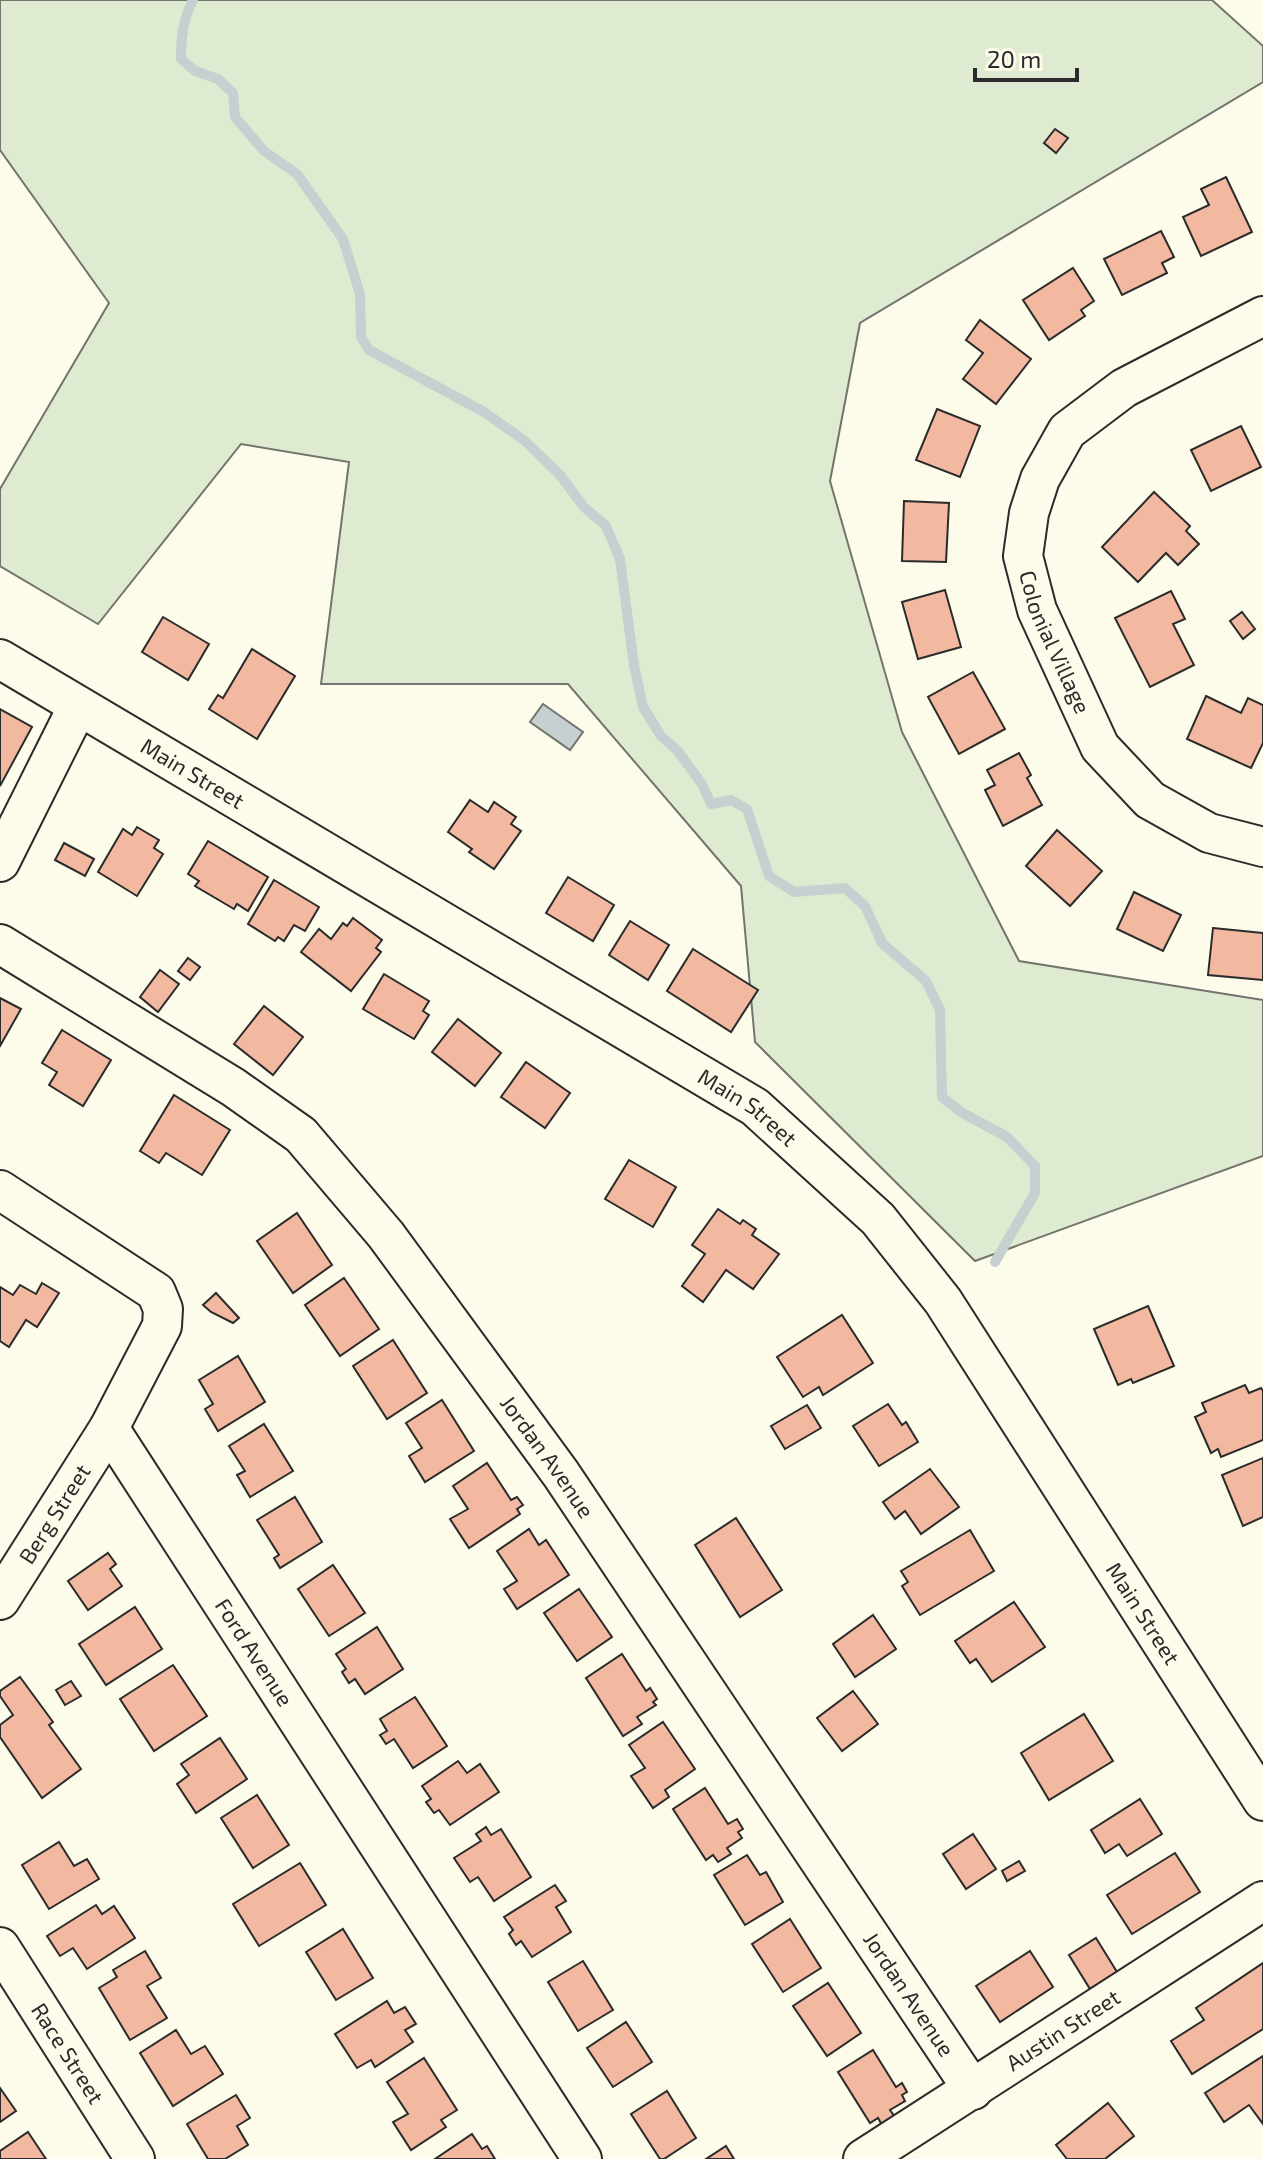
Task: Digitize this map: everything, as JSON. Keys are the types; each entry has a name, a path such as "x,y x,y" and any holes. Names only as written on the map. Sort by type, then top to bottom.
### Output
{"street":[{"name":"Colonial Village","path":"1263,316 1124,388 1067,431 1040,479 1029,513 1023,556 1037,610 1100,747 1150,800 1209,833 1263,847"},
{"name":"Main Street","path":"0,659 755,1107 878,1219 943,1301 1263,1801"},
{"path":"0,862 78,706"},
{"name":"Jordan Avenue","path":"0,944 233,1087 301,1135 386,1235 561,1474 973,2090"},
{"path":"0,1190 156,1292 163,1309 162,1326 109,1428"},
{"name":"Berg Street","path":"0,1600 109,1428"},
{"name":"Ford Avenue","path":"109,1428 582,2159"},
{"name":"Austin Street","path":"863,2159 1263,1901"},
{"name":"Race Street","path":"0,1947 135,2159"}],"green space":[{"path":"0,0 1212,0 1263,46 1263,82 860,323 830,481 902,732 1019,961 1263,1000 1263,1156 975,1261 755,1042 741,886 568,684 321,684 349,462 241,444 98,624 0,566 0,489 109,303 0,150"}],"shaded area":[{"path":"543,704 583,732 570,750 530,722"}],"building":[{"path":"1055,129 1068,138 1056,153 1044,143"},
{"path":"1226,177 1252,232 1201,256 1183,217 1209,205 1201,189"},
{"path":"1161,231 1174,257 1162,263 1167,273 1122,295 1104,259"},
{"path":"1073,268 1094,301 1081,310 1085,316 1049,340 1023,300"},
{"path":"980,320 1031,359 996,404 963,379 983,353 966,340"},
{"path":"937,409 980,426 960,477 916,460"},
{"path":"1241,426 1261,467 1211,491 1191,450"},
{"path":"1154,492 1190,526 1186,531 1199,544 1178,565 1166,553 1138,582 1102,547"},
{"path":"904,501 949,503 946,562 902,561"},
{"path":"945,590 961,647 918,659 902,602"},
{"path":"1171,591 1185,619 1173,624 1194,665 1150,687 1115,618"},
{"path":"1242,612 1255,629 1243,639 1230,621"},
{"path":"163,617 209,644 188,680 142,652"},
{"path":"252,649 295,676 257,739 209,709 218,695 223,698"},
{"path":"973,672 1005,729 959,754 928,697"},
{"path":"1206,696 1241,713 1248,698 1263,705 1263,743 1251,768 1187,739"},
{"path":"0,709 32,727 0,786"},
{"path":"1019,753 1031,775 1027,778 1042,805 1003,826 985,790 995,785 987,770"},
{"path":"470,800 488,812 494,802 516,817 511,824 521,831 494,869 469,852 472,849 448,832"},
{"path":"137,827 159,840 154,848 163,854 137,896 98,872 123,829 132,835"},
{"path":"1057,830 1102,871 1070,906 1026,866"},
{"path":"208,841 268,877 248,911 237,904 234,909 195,886 199,881 188,874"},
{"path":"64,843 94,859 85,876 55,860"},
{"path":"568,877 614,905 593,941 546,913"},
{"path":"274,880 319,907 305,931 294,925 284,941 278,937 275,941 248,924"},
{"path":"1134,892 1181,915 1163,951 1117,929"},
{"path":"353,918 382,940 376,948 381,952 351,991 301,952 319,929 331,939 343,923 347,926"},
{"path":"630,921 669,945 648,980 609,955"},
{"path":"1213,928 1263,933 1263,980 1208,975"},
{"path":"693,949 758,990 731,1032 667,991"},
{"path":"188,958 200,967 190,980 178,971"},
{"path":"160,970 179,984 158,1012 140,997"},
{"path":"384,974 429,1001 423,1011 429,1015 414,1039 363,1009"},
{"path":"0,998 21,1009 0,1046"},
{"path":"264,1006 303,1037 273,1075 234,1044"},
{"path":"458,1019 501,1053 475,1086 432,1052"},
{"path":"62,1030 111,1060 83,1106 49,1085 57,1072 42,1063"},
{"path":"526,1062 570,1093 545,1128 501,1097"},
{"path":"174,1095 230,1130 202,1175 166,1153 159,1163 140,1151"},
{"path":"629,1160 676,1187 653,1227 605,1199"},
{"path":"718,1209 740,1224 743,1220 756,1229 752,1235 779,1254 753,1289 726,1270 703,1302 682,1286 705,1254 692,1245"},
{"path":"297,1213 332,1265 293,1293 257,1241"},
{"path":"344,1278 379,1329 340,1356 305,1305"},
{"path":"42,1283 59,1293 37,1327 26,1320 9,1347 0,1341 0,1287 13,1295 20,1285 36,1294"},
{"path":"216,1293 239,1318 233,1323 203,1305"},
{"path":"1148,1306 1174,1366 1133,1383 1131,1379 1118,1385 1094,1329"},
{"path":"842,1315 873,1363 823,1395 819,1387 803,1397 777,1357"},
{"path":"393,1340 427,1393 387,1419 353,1366"},
{"path":"238,1356 265,1402 218,1431 205,1409 213,1404 199,1380"},
{"path":"1245,1385 1249,1393 1261,1388 1263,1391 1263,1440 1221,1457 1218,1449 1211,1453 1195,1417 1206,1412 1202,1403"},
{"path":"442,1400 474,1451 425,1482 409,1456 422,1448 406,1423"},
{"path":"888,1404 902,1425 906,1422 918,1442 879,1466 853,1426"},
{"path":"807,1405 821,1428 785,1449 771,1426"},
{"path":"264,1424 293,1471 250,1497 237,1475 245,1471 229,1446"},
{"path":"1263,1458 1263,1517 1243,1526 1222,1475"},
{"path":"487,1463 511,1500 517,1497 523,1505 517,1509 520,1514 469,1548 450,1519 468,1509 453,1486"},
{"path":"930,1469 959,1507 921,1534 905,1511 895,1519 883,1502"},
{"path":"295,1497 322,1542 280,1568 274,1558 279,1555 257,1520"},
{"path":"736,1518 782,1590 740,1617 695,1545"},
{"path":"529,1529 539,1545 546,1540 569,1575 517,1609 504,1589 517,1581 497,1551"},
{"path":"970,1530 994,1571 920,1615 902,1586 908,1582 901,1571"},
{"path":"108,1553 116,1564 110,1569 122,1586 88,1610 68,1581"},
{"path":"333,1565 365,1613 329,1636 298,1589"},
{"path":"579,1589 612,1637 577,1661 544,1613"},
{"path":"1014,1602 1045,1647 992,1682 976,1659 970,1663 955,1641"},
{"path":"135,1607 162,1649 106,1685 79,1644"},
{"path":"873,1615 896,1649 855,1677 833,1644"},
{"path":"377,1627 403,1669 365,1694 355,1679 349,1683 342,1672 346,1669 336,1654"},
{"path":"622,1654 646,1691 650,1688 657,1699 653,1702 656,1705 637,1717 642,1724 623,1736 586,1678"},
{"path":"173,1665 207,1716 154,1751 120,1699"},
{"path":"20,1677 53,1722 49,1725 81,1769 42,1798 0,1737 0,1725 13,1715 0,1691"},
{"path":"71,1681 81,1696 65,1705 56,1690"},
{"path":"853,1691 878,1724 842,1751 817,1718"},
{"path":"415,1697 447,1746 413,1768 394,1739 386,1744 380,1735 387,1731 380,1719"},
{"path":"1084,1714 1113,1761 1049,1800 1021,1753"},
{"path":"663,1722 695,1769 665,1790 669,1797 653,1808 631,1776 645,1768 629,1745"},
{"path":"220,1738 247,1779 196,1813 177,1784 189,1775 181,1764"},
{"path":"458,1761 467,1773 480,1764 499,1792 450,1825 439,1810 434,1813 426,1802 431,1799 422,1786"},
{"path":"705,1788 728,1824 737,1819 743,1829 738,1832 742,1838 727,1848 731,1854 718,1862 713,1855 706,1860 673,1809"},
{"path":"257,1795 289,1845 253,1868 221,1818"},
{"path":"1140,1799 1162,1834 1127,1856 1119,1844 1105,1853 1091,1830"},
{"path":"486,1827 491,1835 501,1829 531,1877 494,1901 478,1877 470,1882 454,1858 481,1841 476,1834"},
{"path":"973,1834 996,1869 966,1889 943,1854"},
{"path":"59,1842 74,1866 87,1859 99,1879 49,1909 22,1865"},
{"path":"1175,1853 1200,1892 1132,1934 1107,1895"},
{"path":"747,1855 760,1875 766,1872 783,1902 745,1925 714,1875"},
{"path":"1019,1861 1025,1871 1007,1881 1002,1871"},
{"path":"300,1863 326,1905 259,1946 233,1904"},
{"path":"555,1885 566,1901 556,1907 571,1932 532,1957 521,1941 516,1945 509,1934 513,1930 504,1917"},
{"path":"96,1905 102,1914 114,1906 135,1938 87,1969 73,1948 60,1956 47,1936"},
{"path":"790,1919 821,1968 783,1992 752,1944"},
{"path":"343,1929 373,1978 336,2000 306,1952"},
{"path":"1096,1938 1117,1972 1090,1989 1069,1955"},
{"path":"145,1951 161,1978 147,1986 167,2018 130,2040 99,1988 117,1977 113,1970"},
{"path":"1030,1951 1053,1987 1000,2022 976,1986"},
{"path":"583,1961 613,2010 578,2031 548,1982"},
{"path":"1263,1963 1263,2029 1192,2074 1171,2041 1204,2020 1196,2008"},
{"path":"828,1983 861,2033 827,2056 793,2006"},
{"path":"387,2001 394,2013 405,2007 416,2024 405,2030 413,2042 375,2067 371,2060 357,2068 335,2034"},
{"path":"626,2022 652,2062 613,2087 587,2048"},
{"path":"176,2030 191,2054 205,2046 223,2074 173,2106 140,2053"},
{"path":"873,2050 896,2087 902,2083 907,2092 902,2095 905,2101 890,2110 895,2117 882,2125 878,2118 870,2123 838,2072"},
{"path":"1263,2056 1263,2124 1249,2105 1224,2122 1205,2093"},
{"path":"424,2058 457,2110 441,2120 446,2127 411,2150 393,2122 408,2114 387,2082"},
{"path":"0,2088 16,2111 0,2122"},
{"path":"667,2091 696,2138 660,2159 631,2114"},
{"path":"236,2095 250,2118 237,2126 248,2145 225,2159 208,2159 187,2124"},
{"path":"1108,2103 1134,2136 1105,2159 1067,2159 1056,2145"},
{"path":"28,2132 46,2159 0,2159 0,2151"},
{"path":"472,2134 482,2149 487,2146 495,2159 435,2159"},
{"path":"726,2146 734,2159 706,2159"}],"waterway":[{"path":"193,0 183,29 181,59 195,71 218,79 233,93 235,117 264,151 297,174 343,239 360,294 361,337 369,350 484,412 525,441 560,475 584,507 606,526 620,559 634,665 643,707 661,736 677,750 702,784 711,804 731,800 747,809 769,876 794,892 845,888 865,906 882,943 926,981 940,1010 942,1097 961,1112 1007,1137 1035,1166 1035,1193 995,1262"}]}
